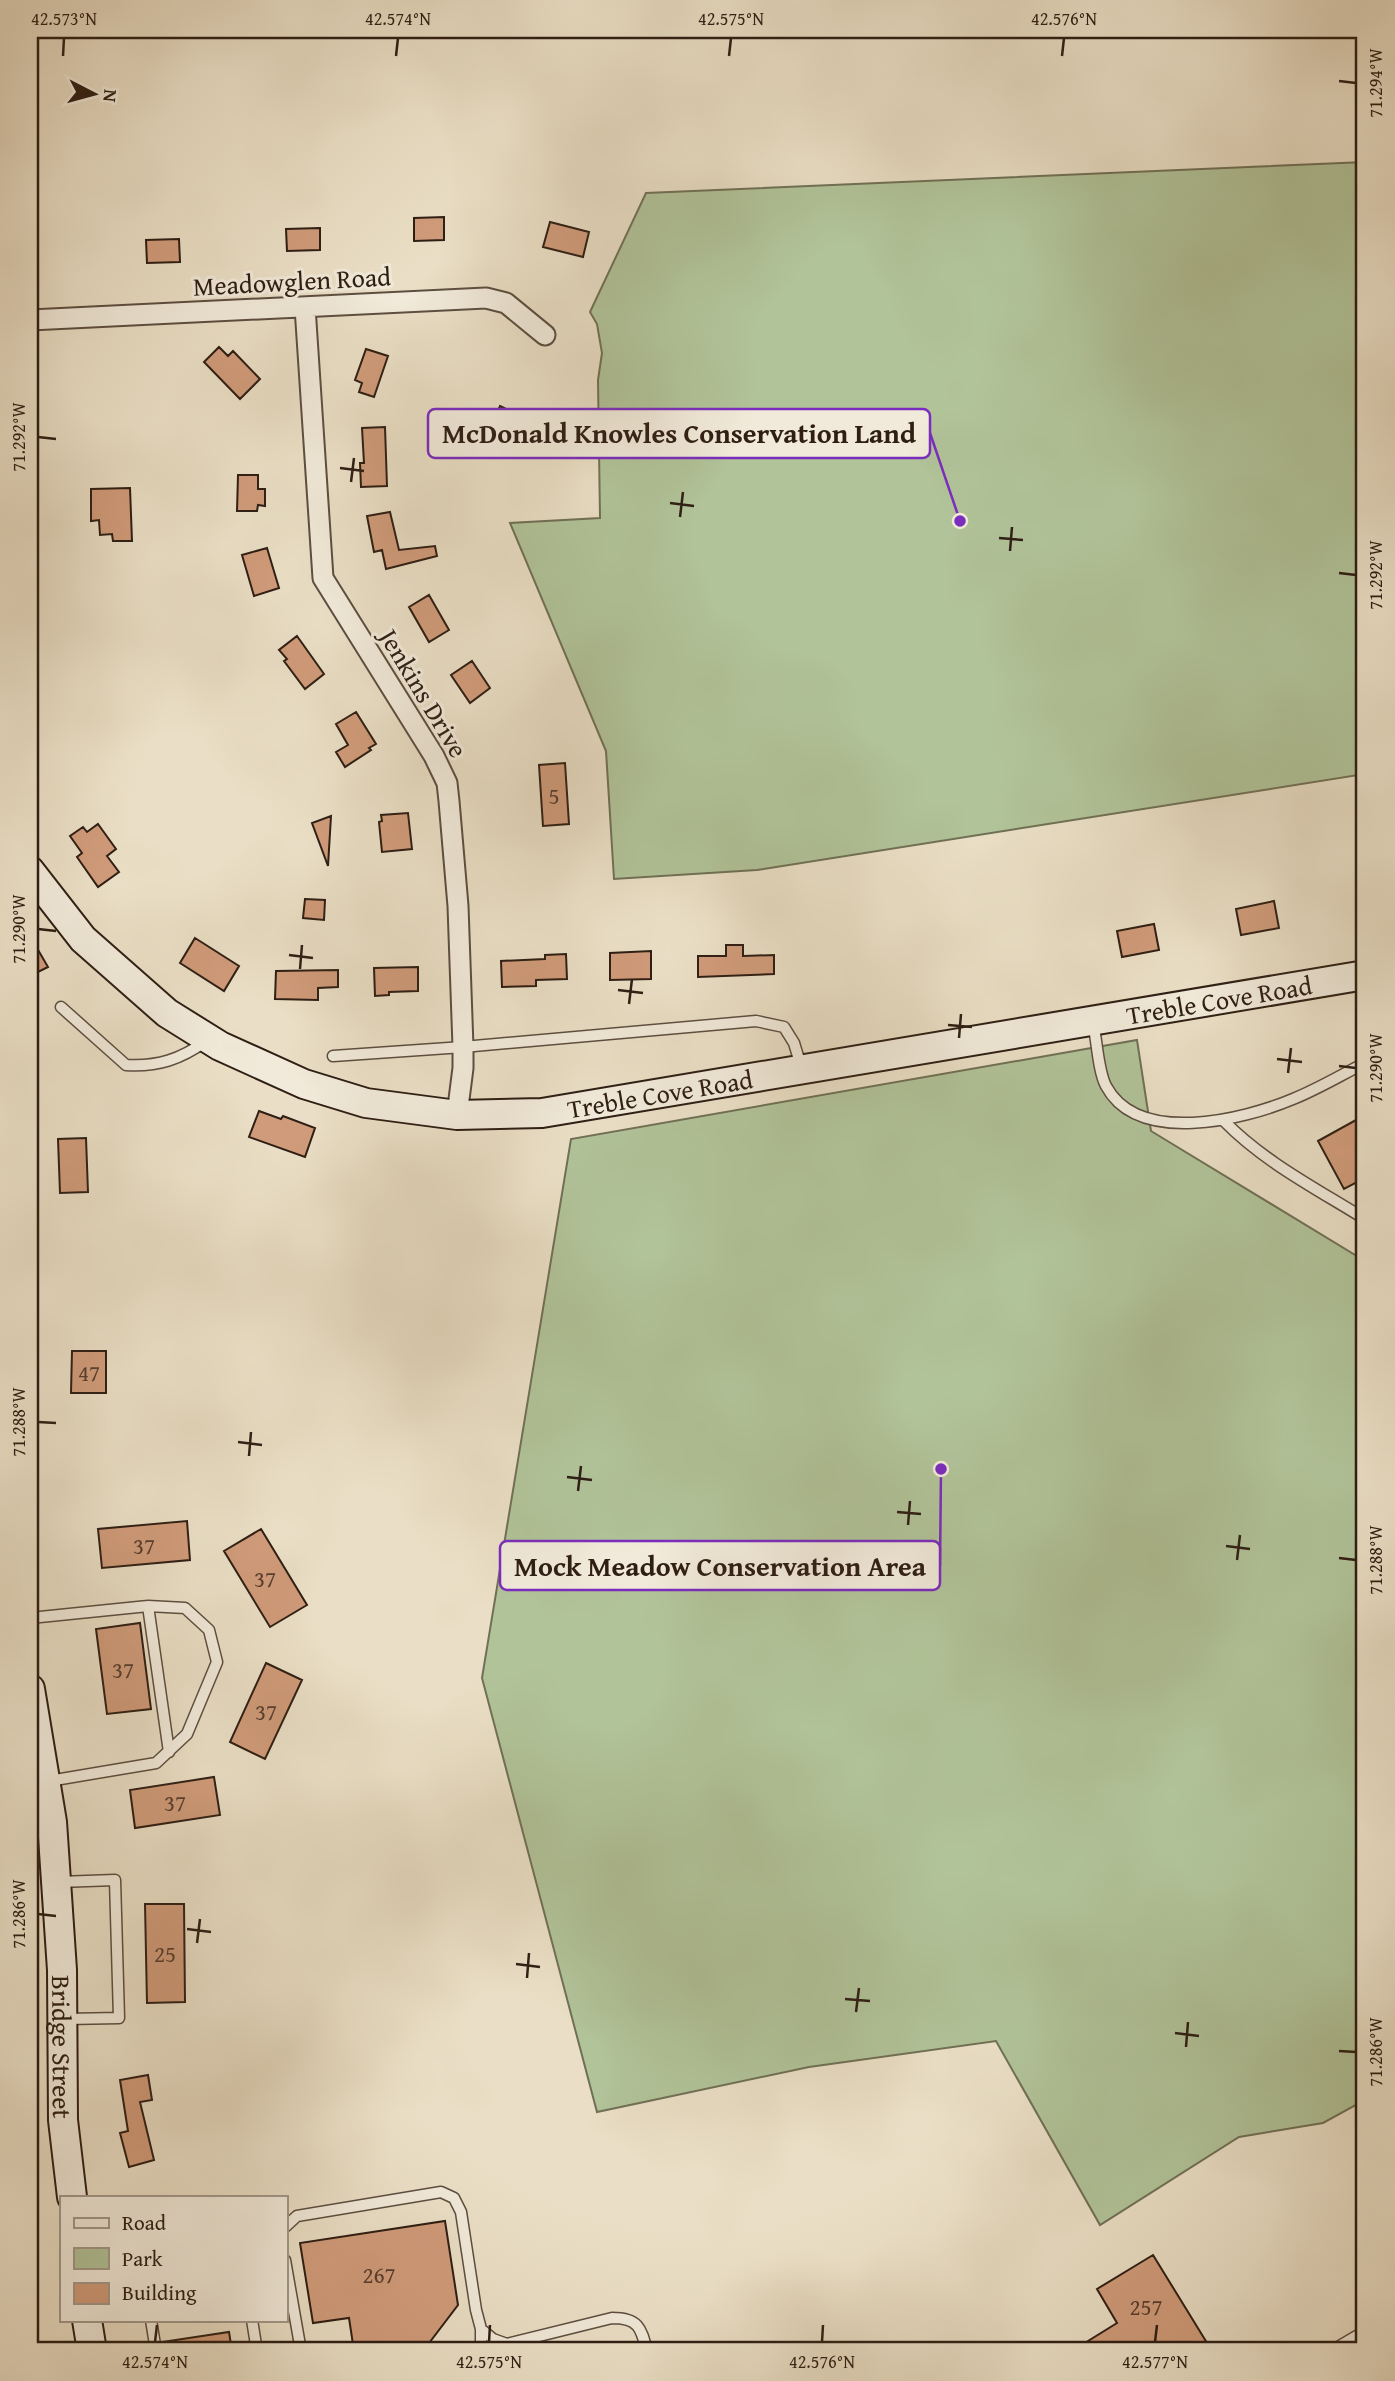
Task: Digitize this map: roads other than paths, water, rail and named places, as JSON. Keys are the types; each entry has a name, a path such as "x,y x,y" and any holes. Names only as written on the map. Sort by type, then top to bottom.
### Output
{"main road":[{"name":"Treble Cove Road","path":"30,871 83,939 167,1013 209,1039 304,1084 354,1100 457,1115 542,1113 1365,975"},
{"name":"Bridge Street","path":"30,1689 52,1822 62,1970 63,2120 72,2196"},
{"path":"87,2322 92,2351"}],"street":[{"name":"Meadowglen Road","path":"30,320 495,299 506,303 545,335"},
{"name":"Jenkins Drive","path":"305,307 323,578 434,756 447,783 458,906 463,1047 457,1115"}],"lane":[{"path":"61,1007 127,1065 162,1064 188,1054 209,1039"},
{"path":"333,1056 756,1021 784,1027 794,1042 802,1070"},
{"path":"1093,1022 1105,1084 1120,1105 1139,1116 1173,1122 1224,1121 1293,1099 1365,1063"},
{"path":"1224,1121 1240,1138 1270,1160 1365,1219"},
{"path":"148,1606 169,1752"},
{"path":"30,1618 148,1606 185,1608 209,1630 217,1662 187,1734 156,1763 45,1782"},
{"path":"55,1882 115,1880 119,2018 61,2019"},
{"path":"287,2225 297,2216 441,2192 454,2198 461,2212 481,2329 481,2351"},
{"path":"287,2271 301,2351"},
{"path":"481,2329 493,2339 507,2344 612,2318 626,2318 637,2324 647,2351"},
{"path":"152,2322 156,2351"},
{"path":"252,2322 257,2351"},
{"path":"1331,2351 1365,2331"}],"place":[{"name":"McDonald Knowles Conservation Land","path":"960,521"},
{"name":"Mock Meadow Conservation Area","path":"941,1469"}]}
